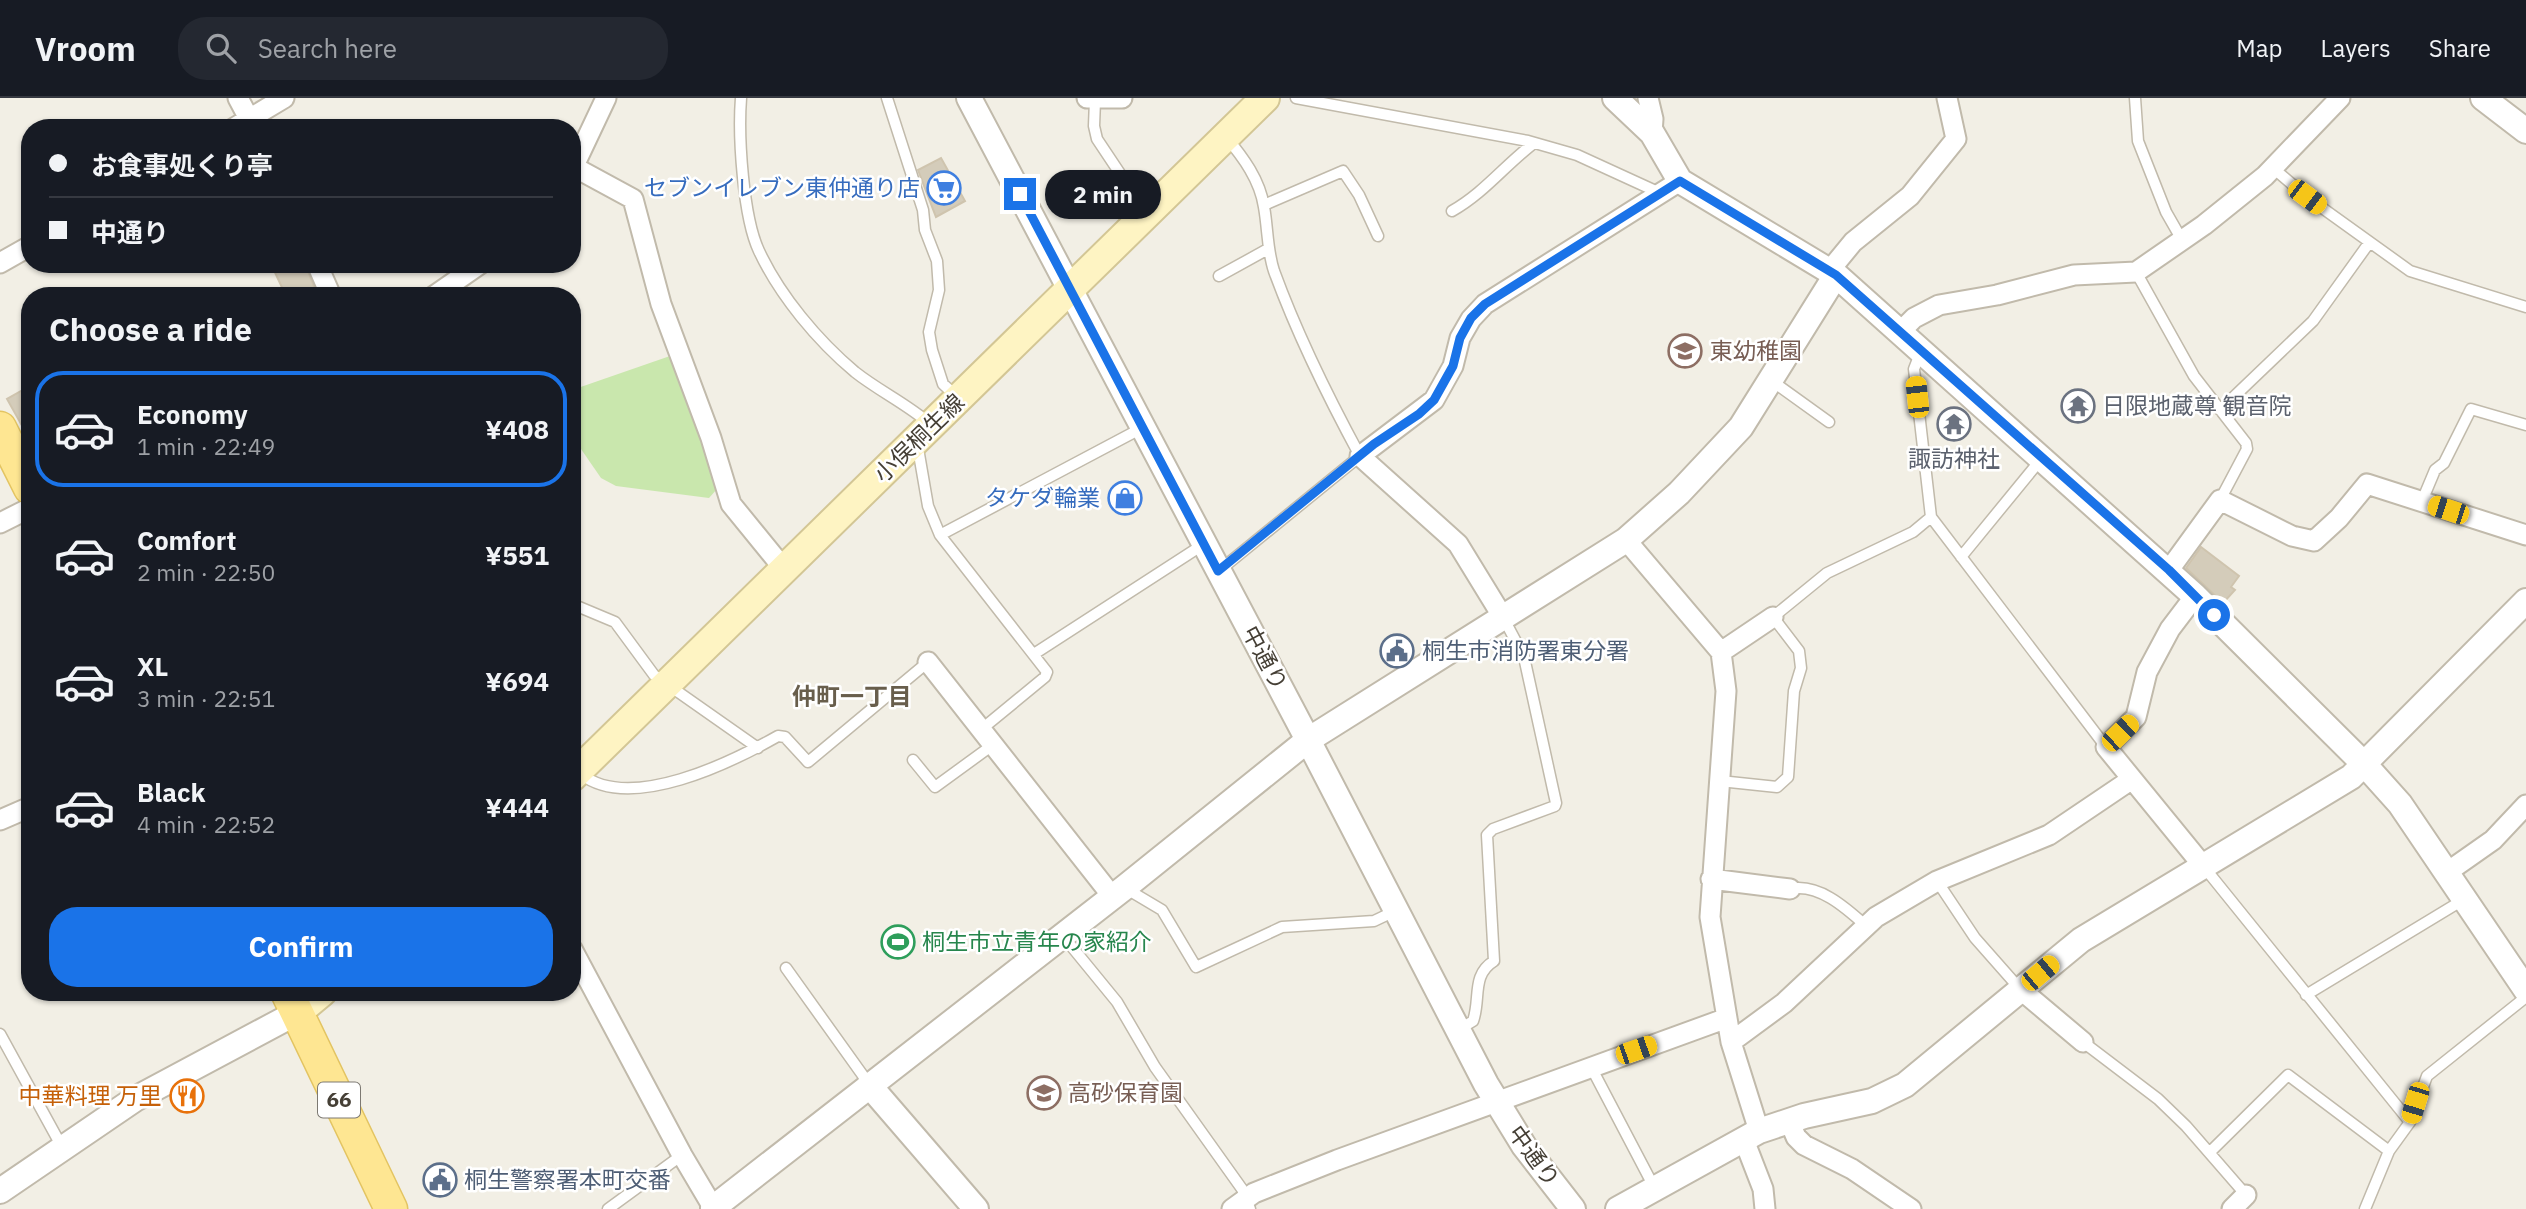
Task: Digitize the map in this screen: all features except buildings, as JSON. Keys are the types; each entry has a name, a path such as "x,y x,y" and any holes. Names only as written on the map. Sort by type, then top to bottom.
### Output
{"main road":[{"name":"小俣桐生線","path":"581,768 1226,137 1255,101"},
{"path":"2,438 21,472"},
{"name":"66","path":"292,1002 391,1209"}],"street":[{"path":"238,98 244,119"},
{"path":"254,119 284,98"},
{"path":"581,151 606,98"},
{"name":"中通り","path":"969,98 1495,1100 1524,1146 1573,1209"},
{"path":"1091,99 1122,98"},
{"path":"1615,98 1652,133"},
{"path":"1648,98 1653,119 1652,133 1670,187 1833,273 2169,570 2365,765 2400,804 2526,990"},
{"path":"581,966 713,1208 1308,740 1626,540 1679,493 1741,427 1853,242 1910,196 1955,139 1947,98"},
{"path":"1901,331 1914,318 1939,305 1997,295 2074,275 2136,272 2182,240 2273,168 2340,98"},
{"path":"2483,98 2526,131"},
{"path":"581,172 633,200 661,304 711,438 731,504 784,569"},
{"path":"1504,619 1458,544 1360,456 1434,400 1453,366 1460,338 1471,318 1485,304 1670,187"},
{"path":"0,263 21,251"},
{"path":"447,287 467,273"},
{"path":"2169,570 2220,500 2292,536 2314,541 2339,518 2367,484 2526,536"},
{"path":"0,523 21,512"},
{"path":"1626,540 1721,652 1726,691 1710,917 1731,1042 1765,1209"},
{"path":"2195,596 2169,629 2147,672 2136,717 2106,747 2204,867"},
{"path":"1618,1209 1752,1135 1789,1120 1872,1101 1905,1084 2102,925 2204,867 2365,765 2526,601"},
{"path":"1721,652 1773,617"},
{"path":"928,662 1118,892"},
{"path":"1731,1042 1784,1003 1865,925 1937,881 2038,840 2132,779"},
{"path":"2446,873 2493,840 2526,805"},
{"path":"0,820 21,811"},
{"path":"1711,879 1790,889"},
{"path":"2020,989 2083,1042"},
{"path":"0,1191 135,1099 292,1002"},
{"path":"1243,1205 1337,1160 1495,1100 1727,1018"},
{"path":"870,1085 976,1209"},
{"path":"1789,1120 1796,1137 1804,1145 1852,1169 1912,1209"},
{"path":"2232,1209 2246,1195"}],"lane":[{"path":"741,98 739,122 746,194 758,249 774,279 841,360 922,434 919,454 928,506 940,535 1047,672 989,736 935,787 913,760"},
{"path":"887,98 923,211 925,230 937,261 939,290 929,332 932,349 943,384 959,398"},
{"path":"1296,98 1534,143 1670,187"},
{"path":"2135,98 2138,141 2166,212 2182,240"},
{"path":"1091,99 1097,139 1147,214"},
{"path":"1218,571 1360,456 1308,351 1268,249 1264,205 1255,178 1226,137"},
{"path":"1452,211 1478,196 1516,157 1534,143"},
{"path":"2273,168 2369,243 2421,276 2526,307"},
{"path":"1264,205 1343,171 1359,195 1378,236"},
{"path":"2220,410 2313,321 2369,243"},
{"path":"1219,276 1268,249"},
{"path":"2136,272 2194,376 2246,443 2247,449 2220,500"},
{"path":"1922,351 1914,369 1931,517 2106,747"},
{"path":"1770,380 1829,422"},
{"path":"2422,501 2435,470 2444,463 2471,409 2526,425"},
{"path":"940,535 1143,428"},
{"path":"1961,557 2042,458"},
{"path":"1720,781 1777,787 1784,784 1788,777 1794,691 1801,668 1799,651 1773,617 1827,573 1913,531 1931,517"},
{"path":"1034,654 1204,544"},
{"path":"581,608 615,622 654,675 758,748"},
{"path":"1458,1030 1473,1021 1478,981 1484,969 1494,961 1488,835 1493,829 1555,806 1556,803 1524,657 1504,619"},
{"path":"581,776 603,785 633,788 707,770 741,758 778,736 785,737 808,762 928,662"},
{"path":"2204,867 2410,1122"},
{"path":"1937,881 1981,945 2020,989"},
{"path":"1790,889 1799,887 1823,894 1865,925"},
{"path":"1118,892 1162,910 1196,967 1282,927 1374,922 1396,911"},
{"path":"2306,995 2464,900"},
{"path":"1062,935 1117,1002 1155,1068 1243,1205"},
{"path":"786,968 870,1085"},
{"path":"2365,1209 2389,1151 2410,1122 2427,1076 2526,997"},
{"path":"0,1034 62,1147"},
{"path":"2083,1042 2150,1092 2210,1152 2246,1195"},
{"path":"1591,1066 1655,1189"},
{"path":"2210,1152 2288,1075 2389,1151"},
{"path":"608,1209 682,1155"}],"green space":[{"path":"670,356 699,429 717,489 709,498 616,486 601,478 581,449 581,387"}],"place":[{"name":"セブンイレブン東仲通り店","path":"944,188"},
{"name":"東幼稚園","path":"1685,351"},
{"name":"日限地蔵尊 観音院","path":"2078,406"},
{"name":"諏訪神社","path":"1954,424"},
{"name":"タケダ輪業","path":"1125,498"},
{"name":"桐生市消防署東分署","path":"1397,651"},
{"name":"桐生市立青年の家紹介","path":"898,942"},
{"name":"高砂保育園","path":"1044,1093"},
{"name":"中華料理 万里","path":"187,1096"},
{"name":"桐生警察署本町交番","path":"440,1180"}],"district":[{"name":"仲町一丁目","path":"852,697"}],"route":[{"path":"1020,194 1218,571 1374,444 1419,414 1434,400 1453,366 1460,338 1471,318 1485,304 1680,181 1707,200 1836,275 2169,570 2214,615"}]}
